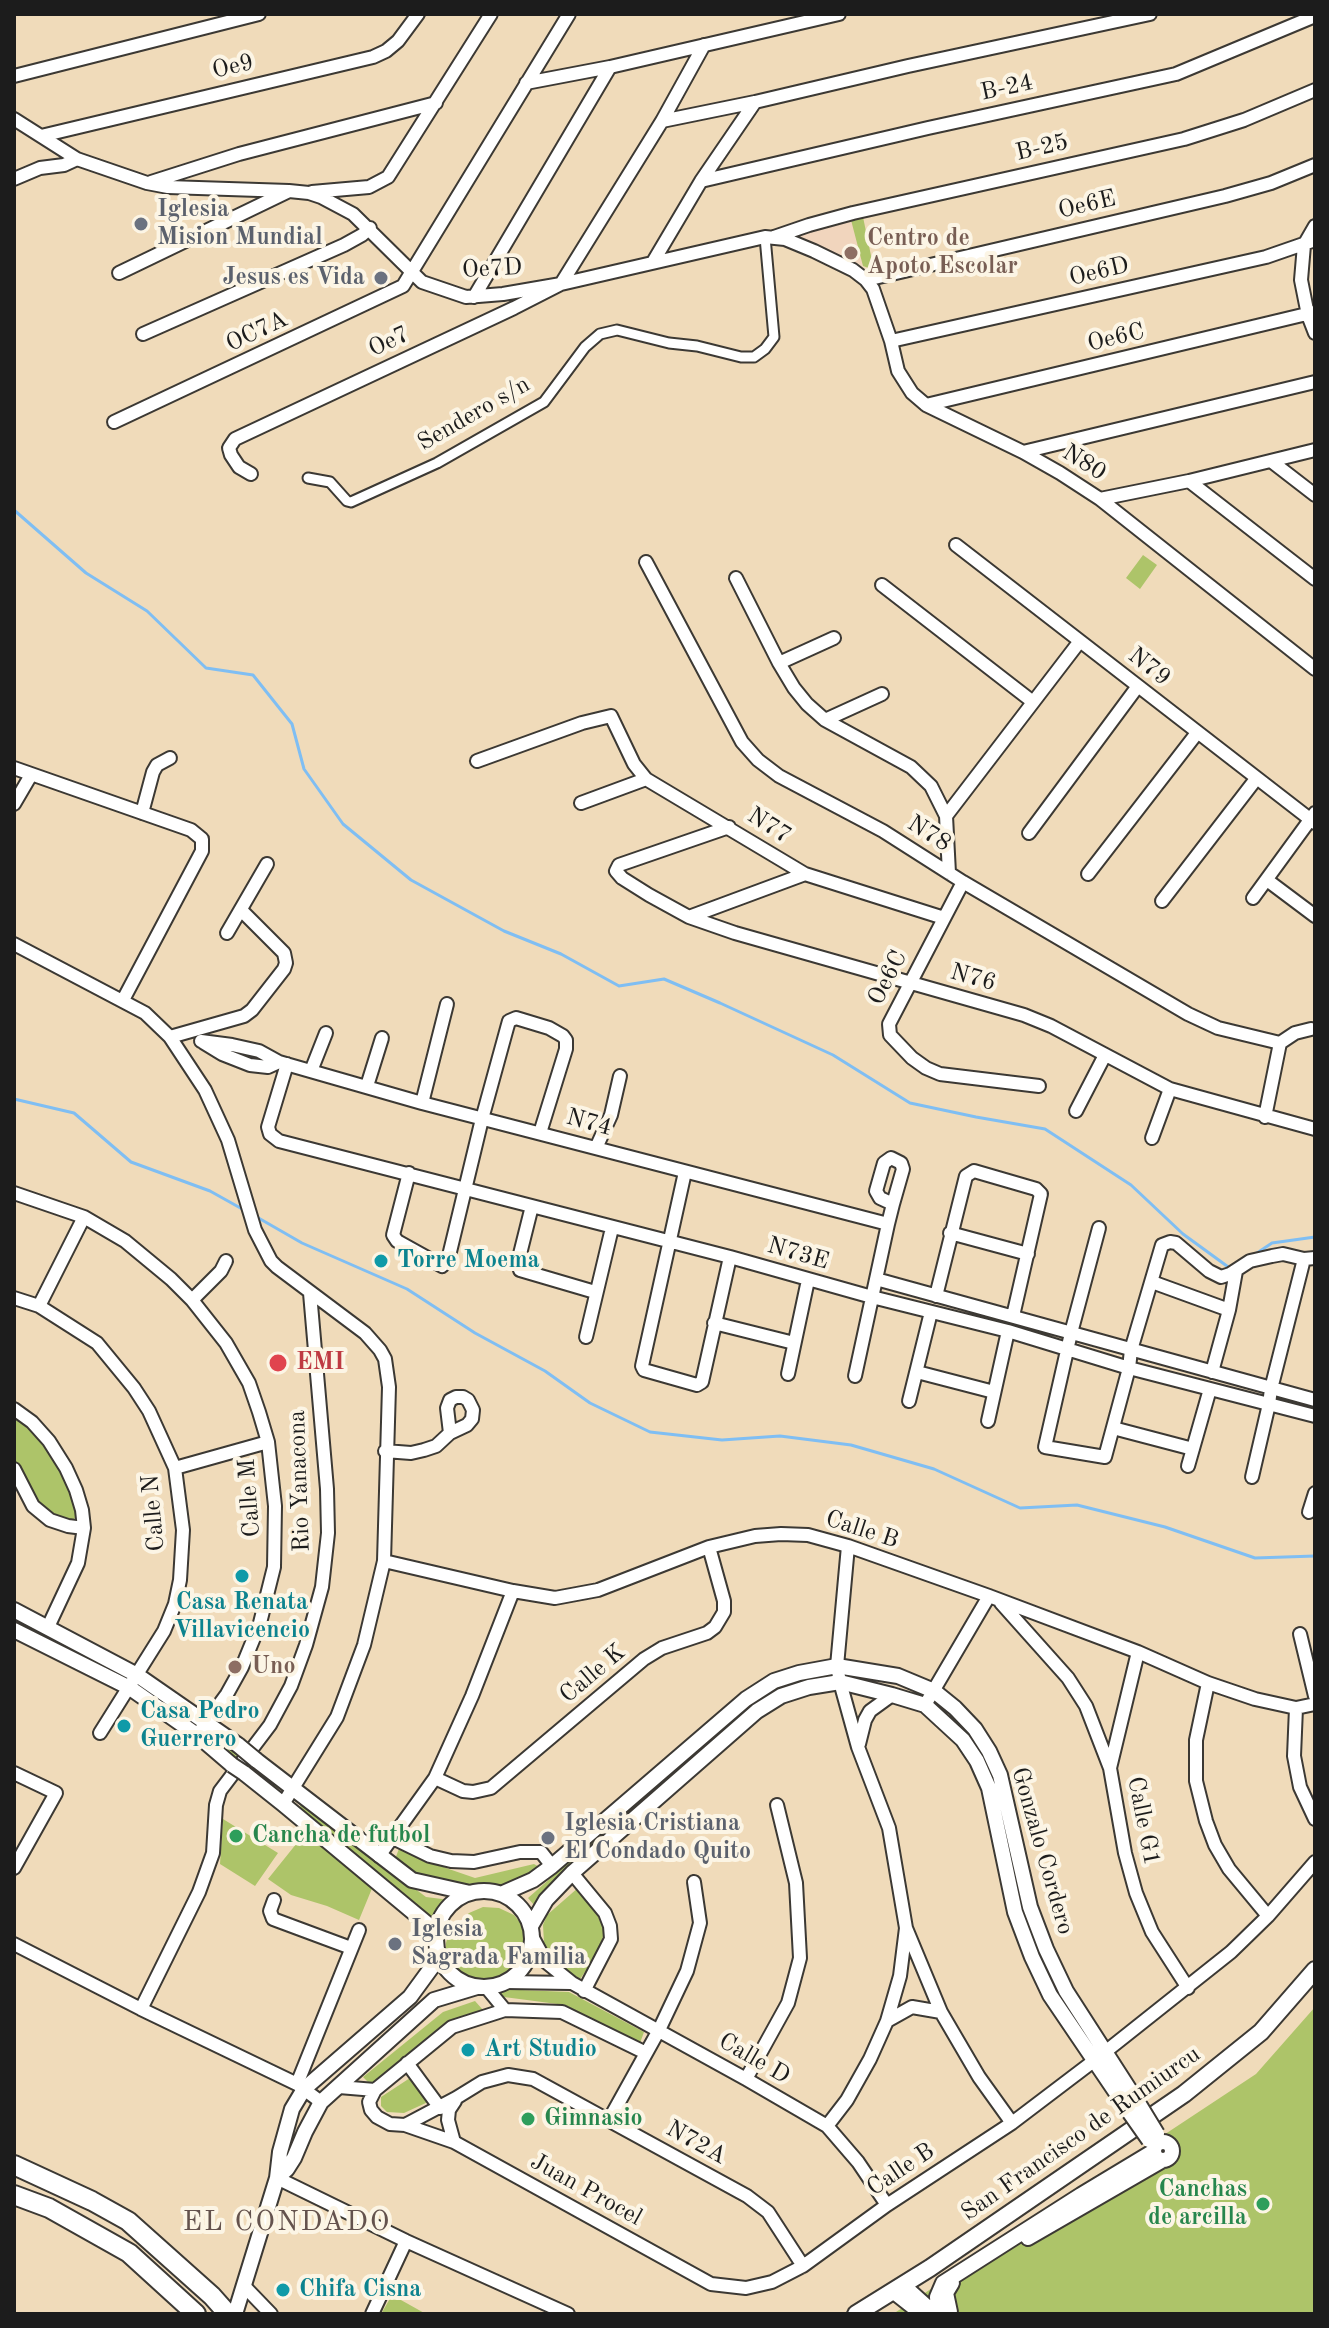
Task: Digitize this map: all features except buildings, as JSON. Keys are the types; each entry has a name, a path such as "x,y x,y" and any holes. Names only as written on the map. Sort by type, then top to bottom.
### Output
{"main road":[{"name":"San Francisco de Rumiurcu","path":"856,2314 899,2289 1107,2149 1223,2065 1261,2032 1315,1970"},
{"path":"14,2165 128,2221 228,2314"},
{"path":"14,2195 49,2208 129,2253 196,2314"}],"street":[{"path":"207,14 210,28"},
{"path":"14,76 259,14"},
{"name":"Oe9","path":"41,136 373,57 398,41 418,14"},
{"path":"309,193 369,187 388,177 491,14"},
{"name":"OC7A","path":"114,422 397,290 408,281 569,14"},
{"path":"526,83 610,67 839,14"},
{"path":"662,121 1150,14"},
{"name":"B-24","path":"701,181 1176,74 1315,16"},
{"path":"561,284 662,121 704,45"},
{"path":"474,297 610,67"},
{"name":"B-25","path":"770,237 853,213 1184,139 1244,120 1315,90"},
{"path":"653,262 701,181 755,102"},
{"path":"14,119 77,159 147,183 239,154 436,103"},
{"path":"14,179 40,168 64,165 77,159"},
{"name":"Oe6E","path":"866,280 1225,196 1271,183 1315,165"},
{"name":"Oe7D","path":"147,183 168,187 309,193 353,214 422,282 474,297 561,284 770,237"},
{"path":"119,273 289,191"},
{"path":"1315,226 1301,280 1315,333"},
{"path":"143,334 344,245 370,228"},
{"path":"770,237 785,239 838,261 866,280"},
{"name":"Sendero s/n","path":"308,478 330,482 351,502 437,463 544,402 585,347 600,334 617,330 669,343 754,357 774,337 770,237"},
{"name":"Oe6D","path":"891,341 1266,257 1310,242"},
{"name":"N80","path":"866,280 879,301 898,371 905,384 926,405 1023,452 1100,499 1315,669"},
{"name":"Oe7","path":"251,474 239,467 231,455 229,448 235,439 561,284"},
{"name":"Oe6C","path":"926,405 1312,314"},
{"path":"1023,452 1315,382"},
{"path":"1100,499 1315,450"},
{"path":"1271,461 1315,495"},
{"path":"1189,481 1315,579"},
{"name":"N79","path":"956,545 1256,779 1314,819"},
{"name":"N78","path":"646,562 742,742 758,760 779,776 883,831 963,882 1204,1022 1280,1043"},
{"path":"736,578 779,663 807,704 825,720 911,767 931,786 946,816 949,873"},
{"path":"882,585 1033,702"},
{"path":"779,663 834,638"},
{"path":"946,816 1080,641"},
{"path":"1029,833 1138,686"},
{"path":"825,720 882,694"},
{"name":"N77","path":"477,761 582,723 611,716 634,764 646,779 805,874 944,918"},
{"path":"1088,874 1197,733"},
{"path":"142,813 153,772 157,765 170,758"},
{"path":"14,768 196,833 202,839 202,851 123,1000"},
{"path":"14,804 31,775"},
{"path":"581,803 646,779"},
{"path":"1162,901 1256,779"},
{"path":"1253,898 1314,819"},
{"name":"N76","path":"729,827 619,865 616,869 618,875 689,917 1039,1020 1170,1089 1315,1129"},
{"path":"227,933 267,864"},
{"path":"689,917 805,874"},
{"path":"1267,880 1315,916"},
{"name":"Oe6C","path":"963,882 889,1024 890,1035 912,1058 940,1074 1039,1086"},
{"path":"170,1037 244,1016 284,969 284,953 241,910"},
{"path":"14,944 145,1013 170,1037 205,1090 234,1158 255,1230 271,1261 365,1333 385,1359 389,1387 384,1561 364,1645 337,1717 283,1804"},
{"path":"422,1103 447,1004"},
{"path":"409,1173 393,1235 400,1243 439,1266 445,1265 509,1021 516,1018 549,1028 565,1038 567,1043 540,1133"},
{"path":"1265,1117 1280,1043 1295,1033 1311,1029"},
{"name":"N74","path":"188,1032 222,1054 250,1065 268,1067 283,1063 482,1119 888,1224"},
{"path":"311,1071 326,1033"},
{"path":"367,1086 382,1038"},
{"path":"1076,1111 1105,1055"},
{"name":"N73E","path":"283,1063 268,1127 270,1134 279,1141 730,1257 1008,1331 1129,1368 1315,1416"},
{"path":"596,1148 611,1115 620,1076"},
{"path":"1152,1138 1170,1089"},
{"path":"936,1296 966,1176 974,1171 1036,1189 1041,1198 1013,1316"},
{"path":"685,1172 642,1366 646,1371 697,1385 702,1382 730,1257"},
{"name":"Calle M","path":"14,1193 84,1217 125,1241 192,1300 226,1343 249,1383 268,1442 275,1506 274,1567 260,1623 242,1667 197,1735"},
{"path":"855,1376 893,1204"},
{"path":"532,1206 518,1262 520,1270 595,1292"},
{"path":"39,1306 84,1217"},
{"path":"586,1337 612,1228"},
{"path":"1099,1228 1045,1447 1105,1457 1131,1350 1162,1245 1176,1243 1221,1277 1250,1261 1272,1256 1283,1254 1310,1258 1271,1389 1252,1477"},
{"path":"950,1233 1028,1254"},
{"path":"192,1300 221,1271 226,1261"},
{"path":"1212,1372 1236,1271"},
{"path":"876,1279 1315,1400"},
{"path":"788,1374 808,1280"},
{"path":"1152,1282 1229,1310"},
{"name":"Rio Yanacona","path":"141,2009 199,1892 213,1853 216,1805 220,1791 270,1725 291,1686 322,1587 328,1533 327,1489 310,1293"},
{"name":"Calle N","path":"14,1298 39,1306 97,1343 149,1411 175,1468 183,1530 175,1604 164,1631 100,1733"},
{"path":"909,1401 931,1312"},
{"path":"714,1323 794,1343"},
{"path":"988,1421 1008,1331"},
{"path":"917,1372 994,1392"},
{"path":"1188,1466 1210,1389"},
{"path":"14,1409 32,1422 49,1441 66,1468 76,1490 84,1528 78,1563 48,1627"},
{"path":"1113,1428 1193,1449"},
{"path":"385,1451 411,1453 424,1450 443,1441 450,1433"},
{"path":"175,1468 268,1442"},
{"path":"14,1469 33,1506 50,1520 84,1528"},
{"path":"1309,1512 1315,1493"},
{"name":"Calle B","path":"384,1561 555,1598 598,1590 709,1547 755,1536 808,1535 848,1546 993,1598 1255,1699 1296,1708 1315,1704"},
{"path":"848,1546 837,1666 858,1747 889,1828 906,1928 941,2012 979,2077 1012,2123"},
{"name":"Calle K","path":"435,1778 463,1791 491,1788 644,1659 662,1648 707,1633 715,1627 724,1612 724,1601 709,1547"},
{"path":"379,1856 435,1778 472,1696 513,1591"},
{"path":"925,1705 993,1598 1041,1645 1068,1678 1086,1706 1110,1768"},
{"path":"14,1610 48,1627 134,1682 206,1722 412,1880 470,1893"},
{"path":"14,1630 134,1682 437,1932"},
{"path":"1300,1634 1315,1696"},
{"name":"Calle G1","path":"1138,1652 1110,1768 1125,1853 1136,1893 1152,1932 1188,1988"},
{"name":"Gonzalo Cordero","path":"501,1894 533,1880 552,1866 746,1699 774,1681 837,1666 898,1676 934,1691 955,1708 975,1729 1000,1775 1030,1907 1046,1949 1100,2056 1157,2146 1084,2200 943,2283 937,2297 942,2313"},
{"name":"Gonzalo Cordero","path":"532,1932 546,1900 572,1873 757,1711 781,1696 840,1682 925,1705 963,1740 989,1788 1015,1912 1032,1957 1050,1995 1100,2056"},
{"path":"1208,1683 1196,1740 1196,1781 1206,1821 1229,1869 1268,1916"},
{"path":"858,1747 870,1711 892,1695"},
{"path":"1296,1708 1294,1756 1300,1787 1315,1819"},
{"path":"1093,1724 1120,1723"},
{"path":"14,1773 56,1793 14,1868"},
{"path":"746,2079 788,2003 800,1958 796,1883 777,1805"},
{"path":"393,1838 430,1856 451,1861 474,1862 520,1852 541,1852 552,1866"},
{"name":"Calle B","path":"803,2266 887,2205 1012,2123 1188,1988 1268,1916 1315,1862"},
{"path":"572,1873 605,1913 610,1926 611,1939 584,1991"},
{"path":"609,2120 659,2030 687,1971 700,1923 694,1882"},
{"path":"505,2010 482,1987 452,1975 440,1956 437,1932 444,1912 455,1900 470,1893 486,1891 501,1894 524,1913 532,1932 530,1956 520,1971 506,1982"},
{"path":"274,1900 270,1911 273,1919 351,1948"},
{"path":"827,2126 855,2086 887,2021 900,1976 906,1928"},
{"path":"235,2314 277,2178 280,2152 292,2109 359,1930"},
{"name":"Calle D","path":"532,1932 546,1962 584,1991 827,2126 858,2162 887,2205"},
{"path":"14,1944 301,2087 321,2102"},
{"path":"301,2087 361,2042 400,2007 440,1956"},
{"path":"277,2178 294,2158 321,2102 434,2000 506,1982 572,1983"},
{"path":"400,2007 412,2020"},
{"path":"887,2021 912,2007 941,2012"},
{"path":"339,2087 375,2090 459,2023 505,2010 562,2012 646,2053"},
{"path":"361,2042 373,2055"},
{"path":"407,2063 440,2108"},
{"name":"N72A","path":"405,2125 482,2082 508,2075 533,2079 747,2196 768,2212 803,2266"},
{"name":"Juan Procel","path":"375,2090 369,2102 377,2117 390,2124 405,2125 454,2142 711,2284 746,2288 772,2282 803,2266"},
{"path":"454,2142 448,2120 449,2110 456,2098"},
{"path":"277,2178 545,2309 568,2314"},
{"path":"372,2314 406,2241"},
{"path":"244,2286 271,2314"},
{"path":"899,2289 922,2314"},
{"name":"Gonzalo Cordero","path":"899,2289 942,2313"}],"shaded area":[{"name":"Centro de Apoto Escolar","path":"863,217 874,270 799,240 798,234"}],"green space":[{"path":"863,217 874,270 863,266 851,220"},
{"path":"1143,555 1157,565 1140,589 1126,578"},
{"path":"14,1417 35,1434 61,1469 75,1502 75,1518 69,1522 53,1516 37,1503 14,1459"},
{"path":"14,1615 129,1676 124,1677 95,1660 88,1662 14,1626"},
{"path":"825,1673 828,1682 755,1710 534,1905 528,1898 750,1703 775,1687"},
{"path":"217,1733 281,1788 258,1773 250,1773 210,1741 211,1735"},
{"path":"301,1803 426,1897 450,1900 436,1915 433,1924 428,1915 299,1812"},
{"name":"Cancha de futbol","path":"223,1819 278,1853 255,1886 220,1864"},
{"path":"305,1833 373,1886 359,1920 291,1895 268,1879"},
{"path":"400,1846 475,1878 534,1864 545,1870 503,1888 470,1890 414,1876 394,1862"},
{"path":"579,1887 605,1932 594,1959 580,1979 573,1977 551,1958 544,1943 543,1925 547,1915"},
{"path":"483,1907 499,1908 514,1915 523,1926 526,1943 522,1958 505,1976 487,1982 472,1981 460,1975 450,1965 446,1955 449,1932 469,1913"},
{"path":"497,1989 569,1992 644,2032 640,2043 565,2005 504,1997"},
{"path":"475,2001 483,2010 454,2020 371,2085 363,2077 443,2012"},
{"path":"1315,2007 1315,2314 893,2314 1256,2074"},
{"path":"410,2078 428,2102 404,2113 387,2112 381,2106 381,2097"},
{"path":"392,2295 426,2314 381,2314"}],"waterway":[{"path":"14,510 86,573 147,611 206,668 253,675 292,724 304,769 343,824 411,880 504,931 561,954 619,986 664,979 720,1003 833,1055 910,1103 1045,1129 1131,1185 1183,1234 1231,1269"},
{"path":"14,1099 74,1113 131,1162 210,1191 244,1210"},
{"path":"255,1216 302,1243 407,1289 475,1333 545,1371 590,1403 650,1432 722,1440 780,1436 851,1445 934,1469 1020,1508 1077,1505 1165,1527 1255,1558 1315,1556"},
{"path":"1254,1255 1272,1243 1315,1237"}],"place":[{"name":"Iglesia Mision Mundial","path":"141,224"},
{"name":"Centro de Apoto Escolar","path":"851,253"},
{"name":"Jesus es Vida","path":"381,278"},
{"name":"Torre Moema","path":"381,1261"},
{"name":"EMI","path":"278,1363"},
{"name":"Casa Renata Villavicencio","path":"242,1576"},
{"name":"Uno","path":"235,1667"},
{"name":"Casa Pedro Guerrero","path":"124,1726"},
{"name":"Cancha de futbol","path":"236,1836"},
{"name":"Iglesia Cristiana El Condado Quito","path":"548,1838"},
{"name":"Iglesia Sagrada Familia","path":"395,1944"},
{"name":"Art Studio","path":"468,2050"},
{"name":"Gimnasio","path":"528,2119"},
{"name":"Canchas de arcilla","path":"1263,2204"},
{"name":"Chifa Cisna","path":"283,2290"}],"district":[{"name":"EL CONDADO","path":"287,2223"}]}
